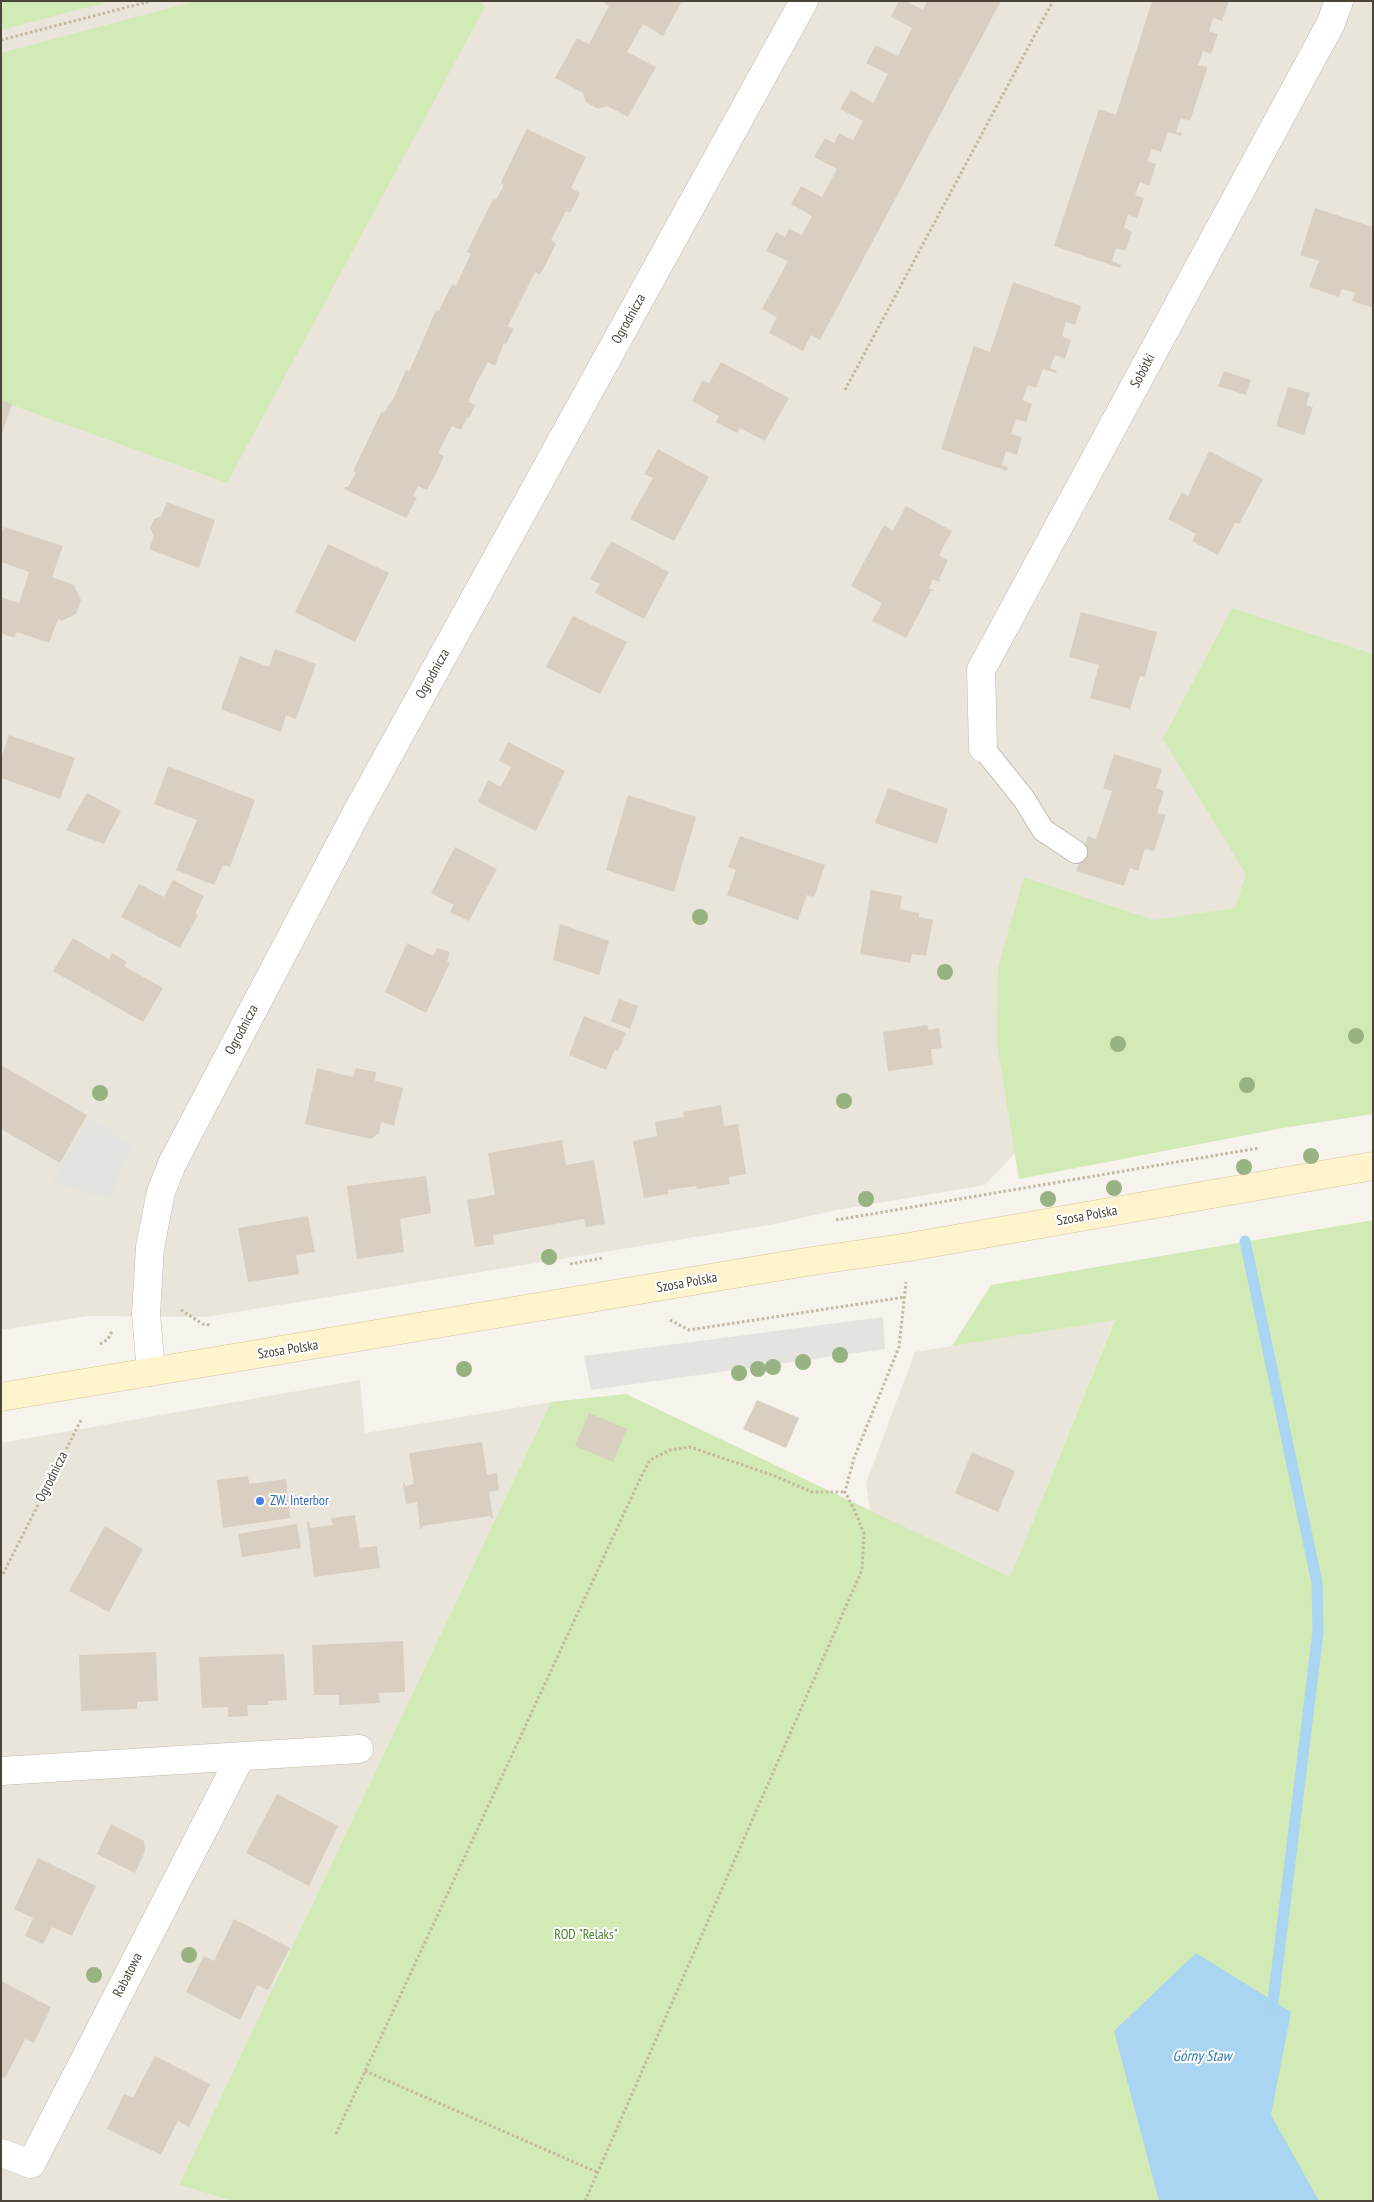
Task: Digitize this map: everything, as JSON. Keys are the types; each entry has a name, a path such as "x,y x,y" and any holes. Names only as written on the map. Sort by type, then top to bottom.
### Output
{"street":[{"name":"Ogrodnicza","path":"151,1372 146,1314 150,1247 161,1192 172,1164 358,810 804,1"},
{"name":"Sobótki","path":"983,748 982,670 1326,32 1339,1"},
{"name":"Szosa Polska","path":"1,1397 619,1295 806,1262 909,1247 1373,1166"},
{"path":"1,1772 359,1749"},
{"name":"Rabatowa","path":"1,2154 31,2164 240,1758"}],"lane":[{"path":"983,748 1024,799 1043,830 1076,852"}],"path":[{"path":"1,40 151,1"},
{"path":"846,390 1053,1"},
{"path":"828,1222 1267,1147"},
{"path":"585,2201 862,1570 864,1534 845,1492 854,1458 900,1347 909,1247"},
{"path":"570,1264 608,1258"},
{"path":"619,1295 689,1330 905,1297"},
{"path":"180,1309 203,1324 217,1326"},
{"path":"99,1345 108,1339 113,1325"},
{"name":"Ogrodnicza","path":"3,1574 101,1381"},
{"path":"336,2134 650,1460 670,1450 690,1447 774,1476 812,1492 845,1492"},
{"path":"365,2071 597,2172"}],"shaded area":[{"path":"1,1 1373,1 1373,1095 1015,1153 985,1185 832,1211 775,1224 206,1317 87,1316 1,1330"},
{"path":"89,1118 133,1145 109,1199 52,1182"},
{"path":"883,1317 885,1349 591,1390 584,1356"},
{"path":"1115,1319 1010,1577 870,1511 866,1483 915,1352"},
{"path":"360,1380 365,1433 551,1402 179,2185 233,2201 1,2201 1,1443"}],"green space":[{"path":"1,1 111,1 1,30"},
{"path":"196,1 481,1 485,7 227,483 1,401 1,53"},
{"path":"1232,608 1373,654 1373,1114 1283,1128 1019,1179 997,1044 998,967 1024,877 1154,920 1235,908 1246,874 1163,739"},
{"name":"ROD \"Relaks\"","path":"1373,1220 1373,2201 233,2201 179,2185 551,1402 626,1394 1010,1577 1115,1320 952,1346 991,1285"}],"water":[{"name":"Górny Staw","path":"1196,1953 1291,2012 1271,2115 1319,2201 1159,2201 1114,2031"}],"building":[{"path":"601,1 682,1 663,36 643,24 627,52 656,67 628,117 607,106 598,109 586,102 583,93 555,78 577,38 589,44 609,6"},
{"path":"899,1 906,1 923,10 927,1 1001,1 820,340 811,335 803,351 769,333 777,317 762,309 788,261 766,251 776,232 785,237 789,229 802,235 812,216 791,204 801,186 822,197 837,169 814,157 825,138 834,143 839,133 853,140 863,121 840,109 851,90 873,103 888,74 866,63 876,45 898,56 912,28 891,17"},
{"path":"1152,1 1229,1 1222,21 1213,18 1209,31 1218,34 1211,54 1203,51 1198,65 1207,67 1207,69 1190,121 1181,118 1176,132 1182,133 1181,136 1168,132 1161,152 1152,149 1147,161 1156,164 1149,186 1140,182 1135,195 1144,198 1137,218 1128,215 1124,227 1132,232 1125,251 1116,248 1112,261 1121,265 1120,268 1054,246 1099,109 1116,115"},
{"path":"527,129 586,157 571,188 580,193 570,213 566,211 551,240 556,244 540,275 535,272 508,326 514,329 506,344 504,343 495,366 488,362 476,384 468,402 475,405 469,418 467,417 461,430 452,426 438,453 444,456 437,471 427,490 418,486 413,496 417,498 406,518 344,489 348,487 356,473 353,471 382,411 384,413 394,397 406,370 409,372 436,310 439,311 452,284 456,286 471,254 467,252 493,199 496,200 504,185 501,184 502,180"},
{"path":"1315,208 1373,227 1373,308 1352,301 1355,293 1342,289 1339,297 1309,287 1319,261 1300,255"},
{"path":"1013,282 1081,306 1075,325 1066,322 1062,336 1071,340 1065,359 1055,355 1050,368 1057,371 1056,373 1043,369 1036,388 1028,385 1022,400 1032,404 1026,422 1016,419 1011,434 1022,437 1017,455 1006,451 1002,465 1008,467 1007,471 941,449 974,346 990,352"},
{"path":"721,362 789,398 765,441 740,428 737,433 716,422 719,416 692,401 703,380 709,383"},
{"path":"1224,371 1251,380 1246,395 1218,386"},
{"path":"1288,387 1310,393 1306,405 1313,407 1304,435 1276,426"},
{"path":"1,400 12,404 2,433 1,433"},
{"path":"658,449 709,477 674,541 630,519 653,478 644,474"},
{"path":"1209,451 1263,479 1239,524 1235,523 1218,555 1192,541 1196,534 1168,519 1182,492 1188,496"},
{"path":"167,502 215,520 199,568 149,549 154,536 150,528 154,519 161,516"},
{"path":"906,506 952,531 939,555 948,560 940,580 939,582 933,579 929,588 935,591 931,591 906,638 872,621 882,603 851,586 884,525 893,531"},
{"path":"4,527 63,546 52,577 74,585 81,600 76,614 62,621 58,619 49,643 17,632 14,638 1,633 1,597 19,603 29,572 1,562 1,534"},
{"path":"611,541 669,572 644,619 595,593 600,584 590,579"},
{"path":"328,544 389,573 355,642 295,612"},
{"path":"1081,612 1157,632 1145,677 1140,676 1130,709 1090,698 1099,665 1069,657"},
{"path":"573,616 627,642 600,694 546,667"},
{"path":"275,649 316,664 296,719 286,715 281,732 221,709 240,656 269,667"},
{"path":"9,735 75,758 60,799 1,778 1,758"},
{"path":"508,742 565,771 536,831 478,802 488,780 501,787 511,767 499,761"},
{"path":"1114,754 1162,769 1156,788 1164,791 1157,813 1166,815 1154,851 1145,849 1138,871 1130,868 1124,886 1076,871 1088,836 1096,839 1112,791 1103,788"},
{"path":"168,766 255,800 230,867 223,865 214,885 176,870 197,820 154,804"},
{"path":"888,788 948,809 937,844 875,823"},
{"path":"87,793 121,811 104,844 66,830"},
{"path":"628,795 696,817 674,892 606,870"},
{"path":"740,836 825,865 814,897 807,895 798,920 727,895 736,870 728,867"},
{"path":"455,847 497,869 469,921 450,912 454,905 431,893"},
{"path":"173,880 204,896 195,914 198,915 180,948 121,917 139,884 164,897"},
{"path":"871,890 902,896 900,909 919,913 919,917 933,920 926,956 912,954 910,963 860,954"},
{"path":"560,924 609,941 599,975 553,960"},
{"path":"73,938 109,959 112,953 127,962 124,966 163,988 143,1022 53,971"},
{"path":"407,943 433,956 437,948 450,952 447,961 450,963 426,1013 385,992"},
{"path":"619,999 638,1006 630,1029 611,1021"},
{"path":"584,1016 626,1033 618,1051 615,1049 606,1070 569,1055"},
{"path":"927,1025 929,1030 939,1028 942,1048 931,1049 933,1065 888,1071 883,1032"},
{"path":"1,1065 87,1115 60,1163 1,1129"},
{"path":"317,1068 353,1077 356,1068 376,1072 375,1081 403,1088 394,1126 381,1122 379,1133 371,1139 305,1124"},
{"path":"721,1105 724,1126 738,1124 746,1174 729,1177 730,1184 697,1189 696,1186 668,1190 668,1194 644,1198 633,1141 657,1136 655,1122 684,1117 683,1112"},
{"path":"562,1140 566,1165 594,1160 605,1224 586,1227 584,1219 493,1235 494,1244 475,1247 467,1200 495,1195 488,1153"},
{"path":"426,1176 431,1213 400,1219 404,1252 357,1259 347,1186"},
{"path":"308,1216 315,1252 296,1255 299,1274 248,1282 238,1228"},
{"path":"757,1400 799,1418 786,1448 743,1429"},
{"path":"589,1413 627,1429 613,1462 575,1446"},
{"path":"482,1442 487,1475 497,1473 499,1490 489,1492 493,1518 490,1516 422,1526 423,1528 420,1529 417,1502 406,1504 403,1483 405,1483 405,1486 414,1484 409,1453"},
{"path":"972,1452 1015,1471 998,1512 955,1493"},
{"path":"248,1476 249,1484 286,1479 290,1518 223,1528 217,1480"},
{"path":"355,1515 360,1548 377,1546 380,1568 314,1577 307,1521 309,1521 310,1528 333,1525 331,1518"},
{"path":"297,1524 301,1548 242,1557 238,1534"},
{"path":"105,1526 143,1549 109,1612 69,1591"},
{"path":"403,1641 405,1692 379,1693 380,1703 339,1705 339,1695 314,1695 312,1645"},
{"path":"156,1652 158,1701 137,1702 137,1709 81,1711 79,1655"},
{"path":"284,1654 287,1700 268,1701 268,1705 247,1705 248,1716 228,1717 228,1707 202,1708 199,1657"},
{"path":"277,1794 338,1826 309,1886 246,1853"},
{"path":"111,1824 144,1841 145,1851 135,1873 97,1854"},
{"path":"38,1858 96,1886 72,1936 52,1927 43,1944 25,1936 33,1918 14,1909"},
{"path":"234,1919 290,1948 268,1990 257,1985 240,2020 186,1992 204,1956 214,1961"},
{"path":"1,1981 51,2007 34,2043 25,2039 5,2078 1,2076"},
{"path":"155,2056 210,2084 189,2127 178,2121 161,2155 107,2129 124,2094 133,2098"}],"waterway":[{"path":"1245,1241 1317,1583 1318,1632 1272,2010"}],"place":[{"name":"ZW. Interbor","path":"260,1501"}]}
